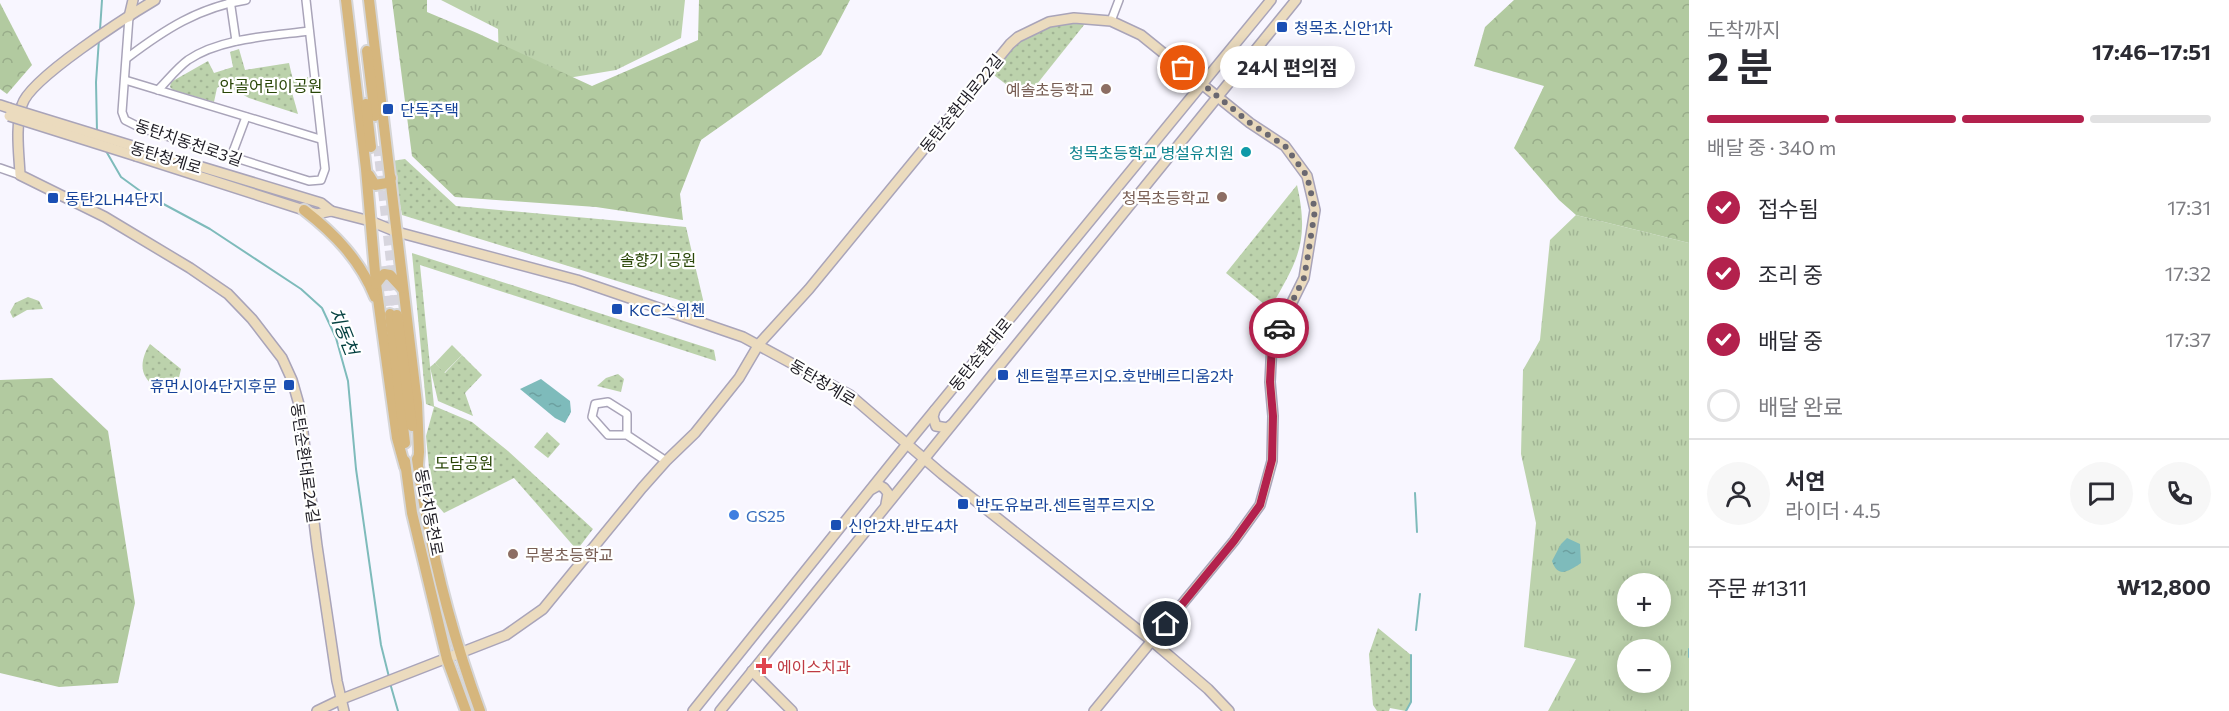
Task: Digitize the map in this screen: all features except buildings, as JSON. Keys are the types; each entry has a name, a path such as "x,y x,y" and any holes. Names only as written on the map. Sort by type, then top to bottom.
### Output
{"main road":[{"path":"346,0 366,169 376,284 390,314"},
{"path":"352,0 375,146 361,0"},
{"path":"369,0 406,297 417,403 418,465"},
{"path":"366,169 375,185 387,183 391,178"},
{"path":"304,210 324,225 348,250 390,314"},
{"path":"376,284 384,274 390,275 400,284 406,297"},
{"name":"동탄치동천로","path":"390,314 435,562 459,654 480,711"},
{"name":"동탄치동천로","path":"390,314 389,385 397,438 405,467 412,513 447,659 466,711"}],"street":[{"path":"126,20 133,0"},
{"path":"20,175 18,130 22,103 59,64 155,0"},
{"path":"127,58 163,31 181,21 230,1 246,0"},
{"name":"동탄치동천로3길","path":"126,20 127,58 122,112 125,120 141,128 309,181 321,180 325,169 306,0"},
{"path":"1111,21 1119,0"},
{"name":"동탄순환대로","path":"693,711 907,444 1271,0"},
{"name":"동탄순환대로","path":"720,711 1296,0"},
{"path":"230,1 236,41"},
{"name":"동탄순환대로22길","path":"447,659 506,635 543,609 666,461 702,424 739,378 759,344 809,289 881,203 960,102 1018,37 1049,22 1074,18 1111,21 1141,35 1250,123 1285,146 1307,176 1315,210 1304,278 1272,343 1270,382 1273,416 1272,460 1260,505 1234,541 1094,711"},
{"path":"158,90 188,60 236,41 309,31"},
{"path":"125,80 320,139"},
{"name":"동탄청계로","path":"4,111 137,152 321,203 331,211 370,221 397,232 577,280 759,344 850,395 924,459 1152,641 1208,689 1229,711"},
{"path":"231,157 246,117"},
{"name":"동탄청계로","path":"137,152 317,214 331,211"},
{"name":"동탄순환대로24길","path":"0,168 20,175 105,217 190,268 228,294 252,319 282,358 292,380 300,408 317,546 344,711"},
{"path":"627,435 627,414 608,402 595,404 592,417 608,435 627,435 666,461"},
{"path":"935,410 933,417 936,426 947,428 953,423"},
{"path":"870,490 879,485 884,488 888,493 885,506"},
{"path":"317,711 342,699 447,659"},
{"path":"752,671 792,711"}],"green space":[{"path":"392,0 427,0 427,12 592,86 698,40 699,0 850,0 821,55 701,140 680,194 683,220 596,207 455,197 412,156"},
{"path":"441,0 685,0 681,38 616,70 532,84 499,65 498,29"},
{"path":"1514,0 1689,0 1689,243 1576,215 1559,200 1514,148 1544,86 1474,66 1485,27"},
{"path":"0,3 32,65 7,94 0,89"},
{"path":"1088,20 1025,99 990,72 1012,44 1050,25"},
{"name":"안골어린이공원","path":"239,49 245,70 289,63 293,80 308,77 309,87 291,89 298,114 249,98 223,84 217,88 214,102 173,90 170,87 171,82 208,61 214,73 233,67 230,52"},
{"name":"솔향기 공원","path":"405,159 456,206 686,227 705,308 402,215 392,161"},
{"path":"1297,185 1302,222 1298,251 1294,264 1270,309 1226,273"},
{"path":"1576,215 1689,243 1689,711 1548,711 1576,659 1524,647 1536,523 1521,454 1523,370 1540,340 1550,240"},
{"name":"도담공원","path":"412,253 714,350 716,361 420,265 434,406 472,422 508,451 593,529 577,550 514,478 444,513 432,499 426,436 434,407 426,404"},
{"path":"28,297 39,301 43,309 27,310 13,318 10,312 15,303"},
{"path":"150,344 181,369 177,386 170,380 158,388 147,379 143,363"},
{"path":"452,345 462,355 444,373 435,363"},
{"path":"462,355 482,375 465,393 473,416 438,401 430,367 435,363 445,373"},
{"path":"618,374 624,379 621,392 597,386 606,378"},
{"path":"52,378 108,431 135,603 118,683 59,687 0,673 0,380"},
{"path":"547,432 560,444 548,458 534,447"},
{"path":"1378,628 1411,655 1411,702 1406,711 1390,708 1389,711 1377,711 1373,705 1369,654"}],"water":[{"path":"541,379 570,401 571,412 565,423 555,418 520,389"},
{"path":"1567,538 1580,544 1581,563 1568,571 1561,572 1554,567 1552,561"}],"waterway":[{"name":"치동천","path":"100,30 102,0"},
{"name":"치동천","path":"97,132 96,82 99,39"},
{"name":"치동천","path":"106,151 121,177 143,193 210,229 301,289 322,308 336,338 348,381 356,469 381,645 389,677"},
{"path":"1415,493 1417,532"},
{"path":"1416,630 1420,594"},
{"path":"1689,649 1689,657"},
{"path":"1406,711 1411,702 1411,655"},
{"name":"치동천","path":"390,683 398,711"}],"tunnel":[{"path":"378,146 397,315"},
{"path":"385,266 390,314"}],"way so far":[{"path":"1183,68 1250,123 1285,146 1307,176 1315,210 1304,278 1279,328"}],"place":[{"name":"청목초.신안1차","path":"1282,27"},
{"name":"24시 편의점","path":"1183,68"},
{"name":"예솔초등학교","path":"1106,89"},
{"name":"단독주택","path":"388,109"},
{"name":"청목초등학교 병설유치원","path":"1246,152"},
{"name":"청목초등학교","path":"1222,197"},
{"name":"동탄2LH4단지","path":"53,198"},
{"name":"KCC스위첸","path":"617,309"},
{"name":"센트럴푸르지오.호반베르디움2차","path":"1003,375"},
{"name":"휴먼시아4단지후문","path":"289,385"},
{"name":"반도유보라.센트럴푸르지오","path":"963,504"},
{"name":"GS25","path":"734,515"},
{"name":"신안2차.반도4차","path":"836,525"},
{"name":"무봉초등학교","path":"513,554"},
{"name":"에이스치과","path":"764,666"}],"route":[{"path":"1166,624 1234,541 1260,505 1272,460 1273,416 1270,382 1272,343 1279,328"}]}
